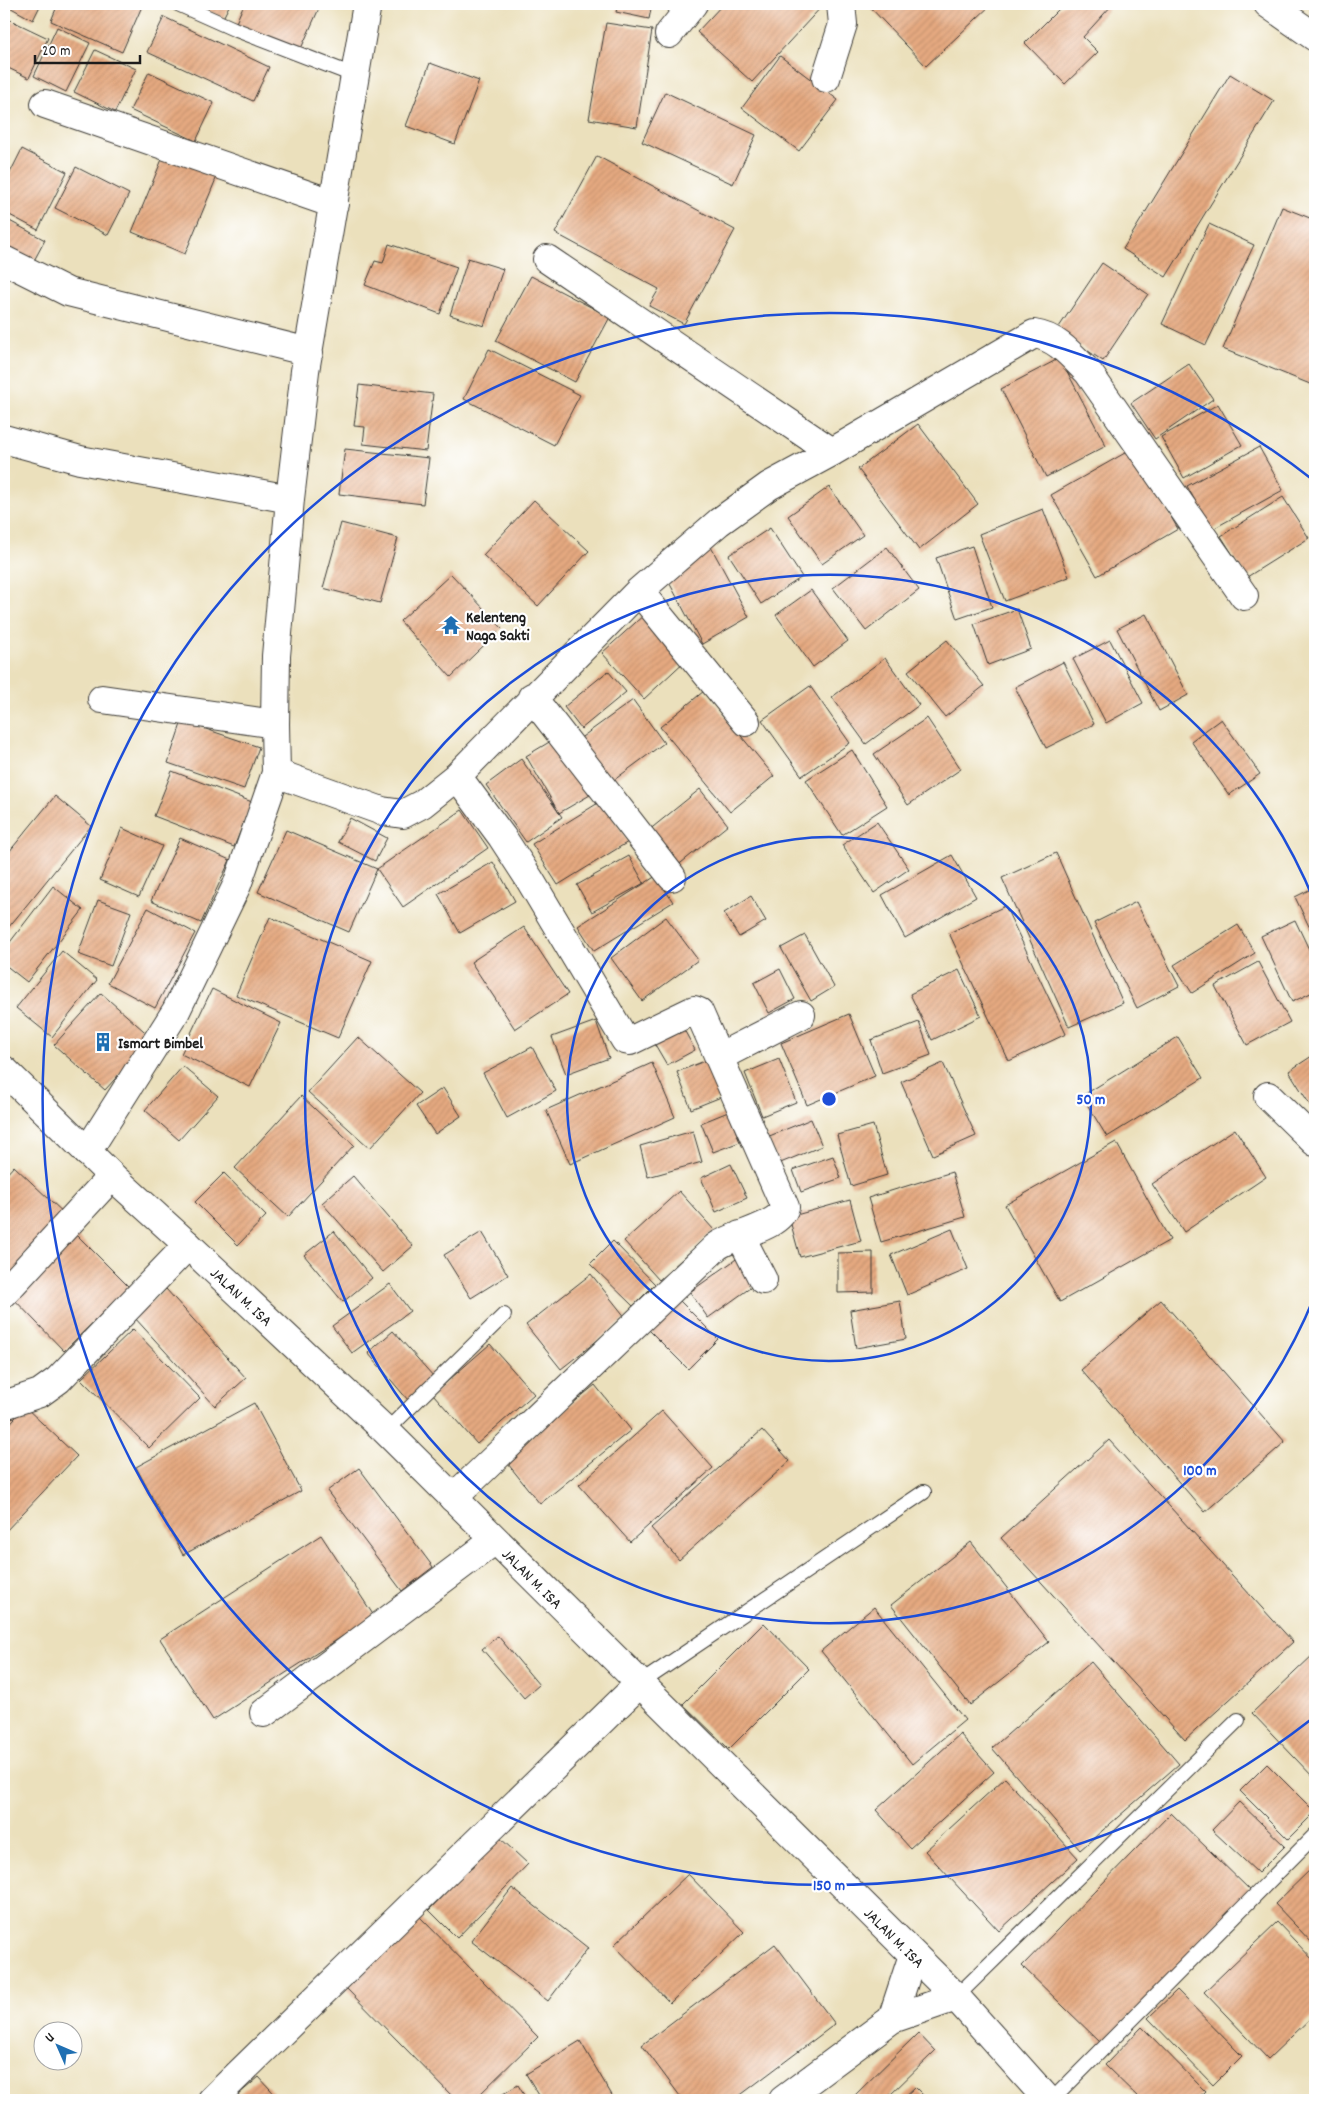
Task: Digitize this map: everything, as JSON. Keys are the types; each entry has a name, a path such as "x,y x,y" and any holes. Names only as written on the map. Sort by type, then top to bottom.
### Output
{"street":[{"path":"87,1152 176,1011 237,885 276,773 276,656 290,499 308,352 367,4"},
{"path":"669,34 693,4"},
{"path":"826,78 843,24 841,4"},
{"path":"1268,4 1315,37"},
{"path":"45,104 334,204"},
{"path":"547,259 832,452"},
{"path":"4,260 68,292 308,352"},
{"path":"276,773 382,811 403,814 422,804 457,776 532,697 638,591 719,522 769,486 832,452 1034,334 1046,335 1064,348 1088,372 1244,596"},
{"path":"4,439 80,460 290,499"},
{"path":"638,591 746,722"},
{"path":"532,697 672,876"},
{"path":"102,699 275,724"},
{"path":"453,1498 716,1246 778,1219 785,1207 720,1057 697,1010 630,1041 622,1037 535,888 502,837 457,776"},
{"path":"720,1057 801,1015"},
{"name":"JALAN M. ISA","path":"4,1070 112,1176 386,1431 956,1997 1048,2100"},
{"path":"1268,1096 1315,1142"},
{"path":"4,1293 112,1176"},
{"path":"740,1235 763,1280"},
{"path":"4,1405 40,1393 58,1380 188,1245"},
{"path":"264,1713 495,1540"},
{"path":"212,2100 639,1684"},
{"path":"892,2019 913,1954"},
{"path":"783,2100 892,2019 956,1997"}],"lane":[{"path":"178,4 234,29 356,76"},
{"path":"386,1431 504,1315"},
{"path":"639,1684 924,1492"},
{"path":"956,1997 1238,1720"},
{"path":"1052,2100 1315,1835"}],"building":[{"path":"4,4 41,4 33,20"},
{"path":"58,4 143,4 122,52 51,21"},
{"path":"192,4 230,4 223,18"},
{"path":"244,4 321,4 299,53 235,25"},
{"path":"618,4 652,4 649,19 616,12"},
{"path":"723,4 824,4 752,82 697,32"},
{"path":"867,4 992,4 926,66"},
{"path":"1064,4 1113,4 1083,37 1098,52 1065,84 1025,43"},
{"path":"4,17 48,38 29,78 4,66"},
{"path":"164,17 269,67 253,101 147,52"},
{"path":"606,23 652,30 637,127 589,119"},
{"path":"57,27 90,43 66,92 34,76"},
{"path":"95,50 136,69 115,112 74,92"},
{"path":"780,56 838,100 799,151 742,108"},
{"path":"430,63 479,81 455,144 406,126"},
{"path":"149,72 214,103 196,141 130,110"},
{"path":"1230,74 1274,101 1166,277 1123,249"},
{"path":"665,92 756,135 733,184 642,142"},
{"path":"22,149 67,172 38,230 4,212 4,185"},
{"path":"165,152 218,174 185,254 132,232"},
{"path":"597,156 735,230 684,324 649,306 659,289 555,233"},
{"path":"76,167 129,194 108,235 55,208"},
{"path":"1282,207 1315,220 1315,386 1223,349"},
{"path":"4,218 45,240 29,270 4,256"},
{"path":"1209,224 1254,245 1206,345 1162,324"},
{"path":"389,244 457,267 440,314 365,285 375,261 383,263"},
{"path":"468,258 503,269 484,326 450,315"},
{"path":"1102,263 1148,294 1103,361 1057,330"},
{"path":"531,276 610,317 575,382 496,341"},
{"path":"489,349 580,395 554,445 464,399"},
{"path":"1060,358 1106,446 1046,477 1001,389"},
{"path":"1189,364 1213,399 1155,439 1131,403"},
{"path":"359,385 433,394 426,451 363,444 365,427 354,426"},
{"path":"1218,404 1242,445 1184,478 1161,437"},
{"path":"918,424 978,504 919,550 858,469"},
{"path":"1259,447 1283,490 1211,530 1187,486"},
{"path":"345,449 429,458 423,504 339,494"},
{"path":"1132,449 1178,529 1097,576 1051,495"},
{"path":"829,487 863,535 822,564 788,516"},
{"path":"1283,497 1309,538 1247,577 1221,536"},
{"path":"534,500 589,551 538,606 483,555"},
{"path":"1043,509 1069,577 1005,601 979,534"},
{"path":"341,523 398,538 380,603 323,588"},
{"path":"770,528 802,577 761,604 729,555"},
{"path":"972,546 992,607 957,619 936,558"},
{"path":"711,547 749,617 702,644 664,573"},
{"path":"887,547 919,590 866,631 833,588"},
{"name":"Kelenteng Naga Sakti","path":"451,574 502,628 451,677 400,621"},
{"path":"811,590 848,641 813,667 776,615"},
{"path":"1017,609 1031,649 988,665 974,624"},
{"path":"646,613 688,658 644,699 602,653"},
{"path":"1146,614 1188,695 1159,711 1117,629"},
{"path":"947,640 984,686 945,717 908,671"},
{"path":"1110,640 1143,703 1106,723 1073,659"},
{"path":"885,658 919,705 866,744 832,697"},
{"path":"1063,662 1094,724 1046,748 1015,687"},
{"path":"608,671 626,692 581,729 564,707"},
{"path":"810,686 850,743 802,776 762,720"},
{"path":"704,691 774,776 730,812 660,727"},
{"path":"633,700 664,743 606,786 575,742"},
{"path":"927,718 961,769 908,805 874,754"},
{"path":"1221,719 1260,774 1229,795 1191,741"},
{"path":"182,721 259,747 244,789 168,763"},
{"path":"556,738 590,795 559,813 526,756"},
{"path":"852,750 887,806 842,835 806,780"},
{"path":"521,759 562,817 526,842 486,785"},
{"path":"172,771 252,802 234,847 154,816"},
{"path":"700,789 728,825 676,867 648,831"},
{"path":"55,796 91,826 4,933 4,858"},
{"path":"603,800 628,842 558,885 532,844"},
{"path":"462,810 488,848 403,907 377,869"},
{"path":"350,818 387,838 375,861 338,842"},
{"path":"877,822 909,869 874,893 842,845"},
{"path":"122,828 162,846 139,897 100,880"},
{"path":"286,830 377,869 349,932 258,892"},
{"path":"180,838 230,860 201,923 151,901"},
{"path":"1056,853 1123,1003 1069,1027 1002,878"},
{"path":"952,855 976,897 905,938 882,895"},
{"path":"629,856 644,883 592,912 577,885"},
{"path":"493,862 515,901 460,933 438,894"},
{"path":"656,876 673,902 594,951 578,926"},
{"path":"53,886 83,910 27,982 4,964 4,950"},
{"path":"1315,887 1315,939 1295,897"},
{"path":"751,896 766,921 739,937 724,913"},
{"path":"98,900 131,912 111,966 78,954"},
{"path":"1136,902 1179,986 1137,1008 1094,923"},
{"path":"1005,906 1066,1034 1009,1061 949,933"},
{"path":"148,908 195,933 155,1008 108,983"},
{"path":"270,917 372,961 338,1038 236,995"},
{"path":"666,917 698,960 642,1001 611,958"},
{"path":"1295,920 1315,962 1315,991 1292,1002 1261,936"},
{"path":"1238,925 1255,953 1192,993 1174,965"},
{"path":"524,927 568,994 515,1029 471,962"},
{"path":"805,935 834,987 811,1001 781,948"},
{"path":"62,951 97,980 52,1037 16,1008"},
{"path":"1258,962 1290,1022 1247,1045 1215,986"},
{"path":"780,969 795,999 769,1013 754,983"},
{"path":"959,970 981,1016 932,1040 910,994"},
{"path":"212,989 281,1023 250,1087 181,1054"},
{"name":"Ismart Bimbel","path":"101,993 152,1038 105,1090 54,1045"},
{"path":"849,1014 875,1076 807,1105 781,1043"},
{"path":"596,1021 609,1058 566,1074 552,1037"},
{"path":"919,1022 931,1055 882,1073 871,1040"},
{"path":"682,1026 695,1050 667,1065 653,1041"},
{"path":"358,1037 420,1093 370,1148 308,1092"},
{"path":"1178,1037 1203,1078 1107,1137 1082,1096"},
{"path":"532,1047 556,1091 507,1118 483,1073"},
{"path":"1315,1054 1315,1113 1289,1071"},
{"path":"779,1059 796,1102 762,1116 745,1073"},
{"path":"707,1060 721,1097 691,1109 677,1072"},
{"path":"652,1063 675,1117 570,1164 546,1110"},
{"path":"943,1063 976,1136 933,1155 901,1082"},
{"path":"183,1066 218,1096 179,1140 145,1110"},
{"path":"443,1088 461,1116 435,1134 416,1106"},
{"path":"301,1096 354,1145 288,1217 235,1168"},
{"path":"728,1112 740,1142 713,1152 701,1123"},
{"path":"811,1119 822,1146 778,1164 767,1137"},
{"path":"873,1125 887,1175 851,1186 837,1135"},
{"path":"1235,1129 1266,1177 1184,1232 1152,1184"},
{"path":"693,1131 702,1162 648,1177 640,1146"},
{"path":"1116,1142 1170,1240 1060,1302 1005,1205"},
{"path":"833,1156 841,1178 801,1192 793,1170"},
{"path":"731,1164 747,1198 716,1212 701,1178"},
{"path":"14,1166 68,1217 4,1286 4,1177"},
{"path":"952,1172 965,1217 881,1242 868,1198"},
{"path":"224,1173 266,1216 238,1245 195,1202"},
{"path":"353,1176 413,1246 383,1272 322,1203"},
{"path":"679,1191 714,1230 659,1280 624,1241"},
{"path":"850,1200 861,1241 800,1257 789,1217"},
{"path":"952,1229 968,1269 907,1295 891,1255"},
{"path":"73,1231 129,1287 64,1351 9,1294"},
{"path":"334,1231 372,1278 343,1302 304,1255"},
{"path":"482,1232 508,1275 471,1298 444,1255"},
{"path":"613,1241 655,1284 633,1306 590,1264"},
{"path":"873,1252 873,1292 838,1293 838,1253"},
{"path":"739,1257 757,1283 708,1318 690,1292"},
{"path":"591,1274 626,1318 561,1369 526,1325"},
{"path":"390,1284 410,1311 352,1353 332,1326"},
{"path":"166,1289 246,1378 215,1406 134,1317"},
{"path":"678,1299 718,1339 688,1369 648,1329"},
{"path":"1161,1300 1285,1442 1205,1512 1081,1370"},
{"path":"900,1301 906,1339 856,1348 850,1310"},
{"path":"133,1329 200,1398 149,1448 81,1379"},
{"path":"393,1331 434,1377 408,1400 368,1353"},
{"path":"490,1344 534,1394 477,1444 433,1394"},
{"path":"595,1385 631,1430 540,1504 504,1459"},
{"path":"254,1403 301,1491 183,1555 136,1467"},
{"path":"25,1407 77,1456 4,1533 4,1430"},
{"path":"662,1411 713,1468 630,1542 579,1485"},
{"path":"762,1430 790,1461 679,1560 651,1528"},
{"path":"1109,1440 1293,1642 1185,1740 1001,1538"},
{"path":"359,1468 433,1567 402,1591 327,1491"},
{"path":"321,1535 374,1616 213,1720 160,1639"},
{"path":"971,1542 1049,1642 970,1705 891,1605"},
{"path":"874,1607 965,1720 912,1764 821,1651"},
{"path":"764,1623 809,1669 729,1749 683,1704"},
{"path":"498,1636 539,1685 524,1698 482,1649"},
{"path":"1315,1653 1315,1779 1252,1713"},
{"path":"1091,1662 1179,1764 1080,1850 992,1748"},
{"path":"960,1734 994,1772 910,1848 876,1810"},
{"path":"1267,1764 1315,1812 1288,1839 1240,1791"},
{"path":"1005,1778 1078,1858 999,1931 925,1851"},
{"path":"1239,1802 1285,1846 1258,1873 1212,1830"},
{"path":"1171,1813 1252,1892 1103,2045 1022,1966"},
{"path":"499,1837 528,1864 457,1938 429,1910"},
{"path":"1315,1865 1315,1946 1275,1904"},
{"path":"688,1874 744,1932 670,2003 614,1945"},
{"path":"512,1888 588,1948 548,2001 471,1941"},
{"path":"418,1915 538,2037 474,2100 456,2100 345,1987"},
{"path":"1277,1922 1315,1962 1315,2014 1268,2059 1204,1992"},
{"path":"775,1944 835,2024 734,2100 683,2100 642,2045"},
{"path":"1177,1990 1242,2056 1213,2085 1148,2018"},
{"path":"1142,2027 1205,2091 1196,2100 1141,2100 1105,2065"},
{"path":"918,2033 935,2051 885,2100 850,2100"},
{"path":"580,2041 613,2097 607,2100 542,2100 526,2074"},
{"path":"259,2077 280,2100 232,2100"},
{"path":"518,2085 527,2100 493,2100"},
{"path":"915,2087 928,2100 901,2100"}],"place":[{"name":"Kelenteng Naga Sakti","path":"451,625"},
{"name":"Ismart Bimbel","path":"103,1042"}]}
